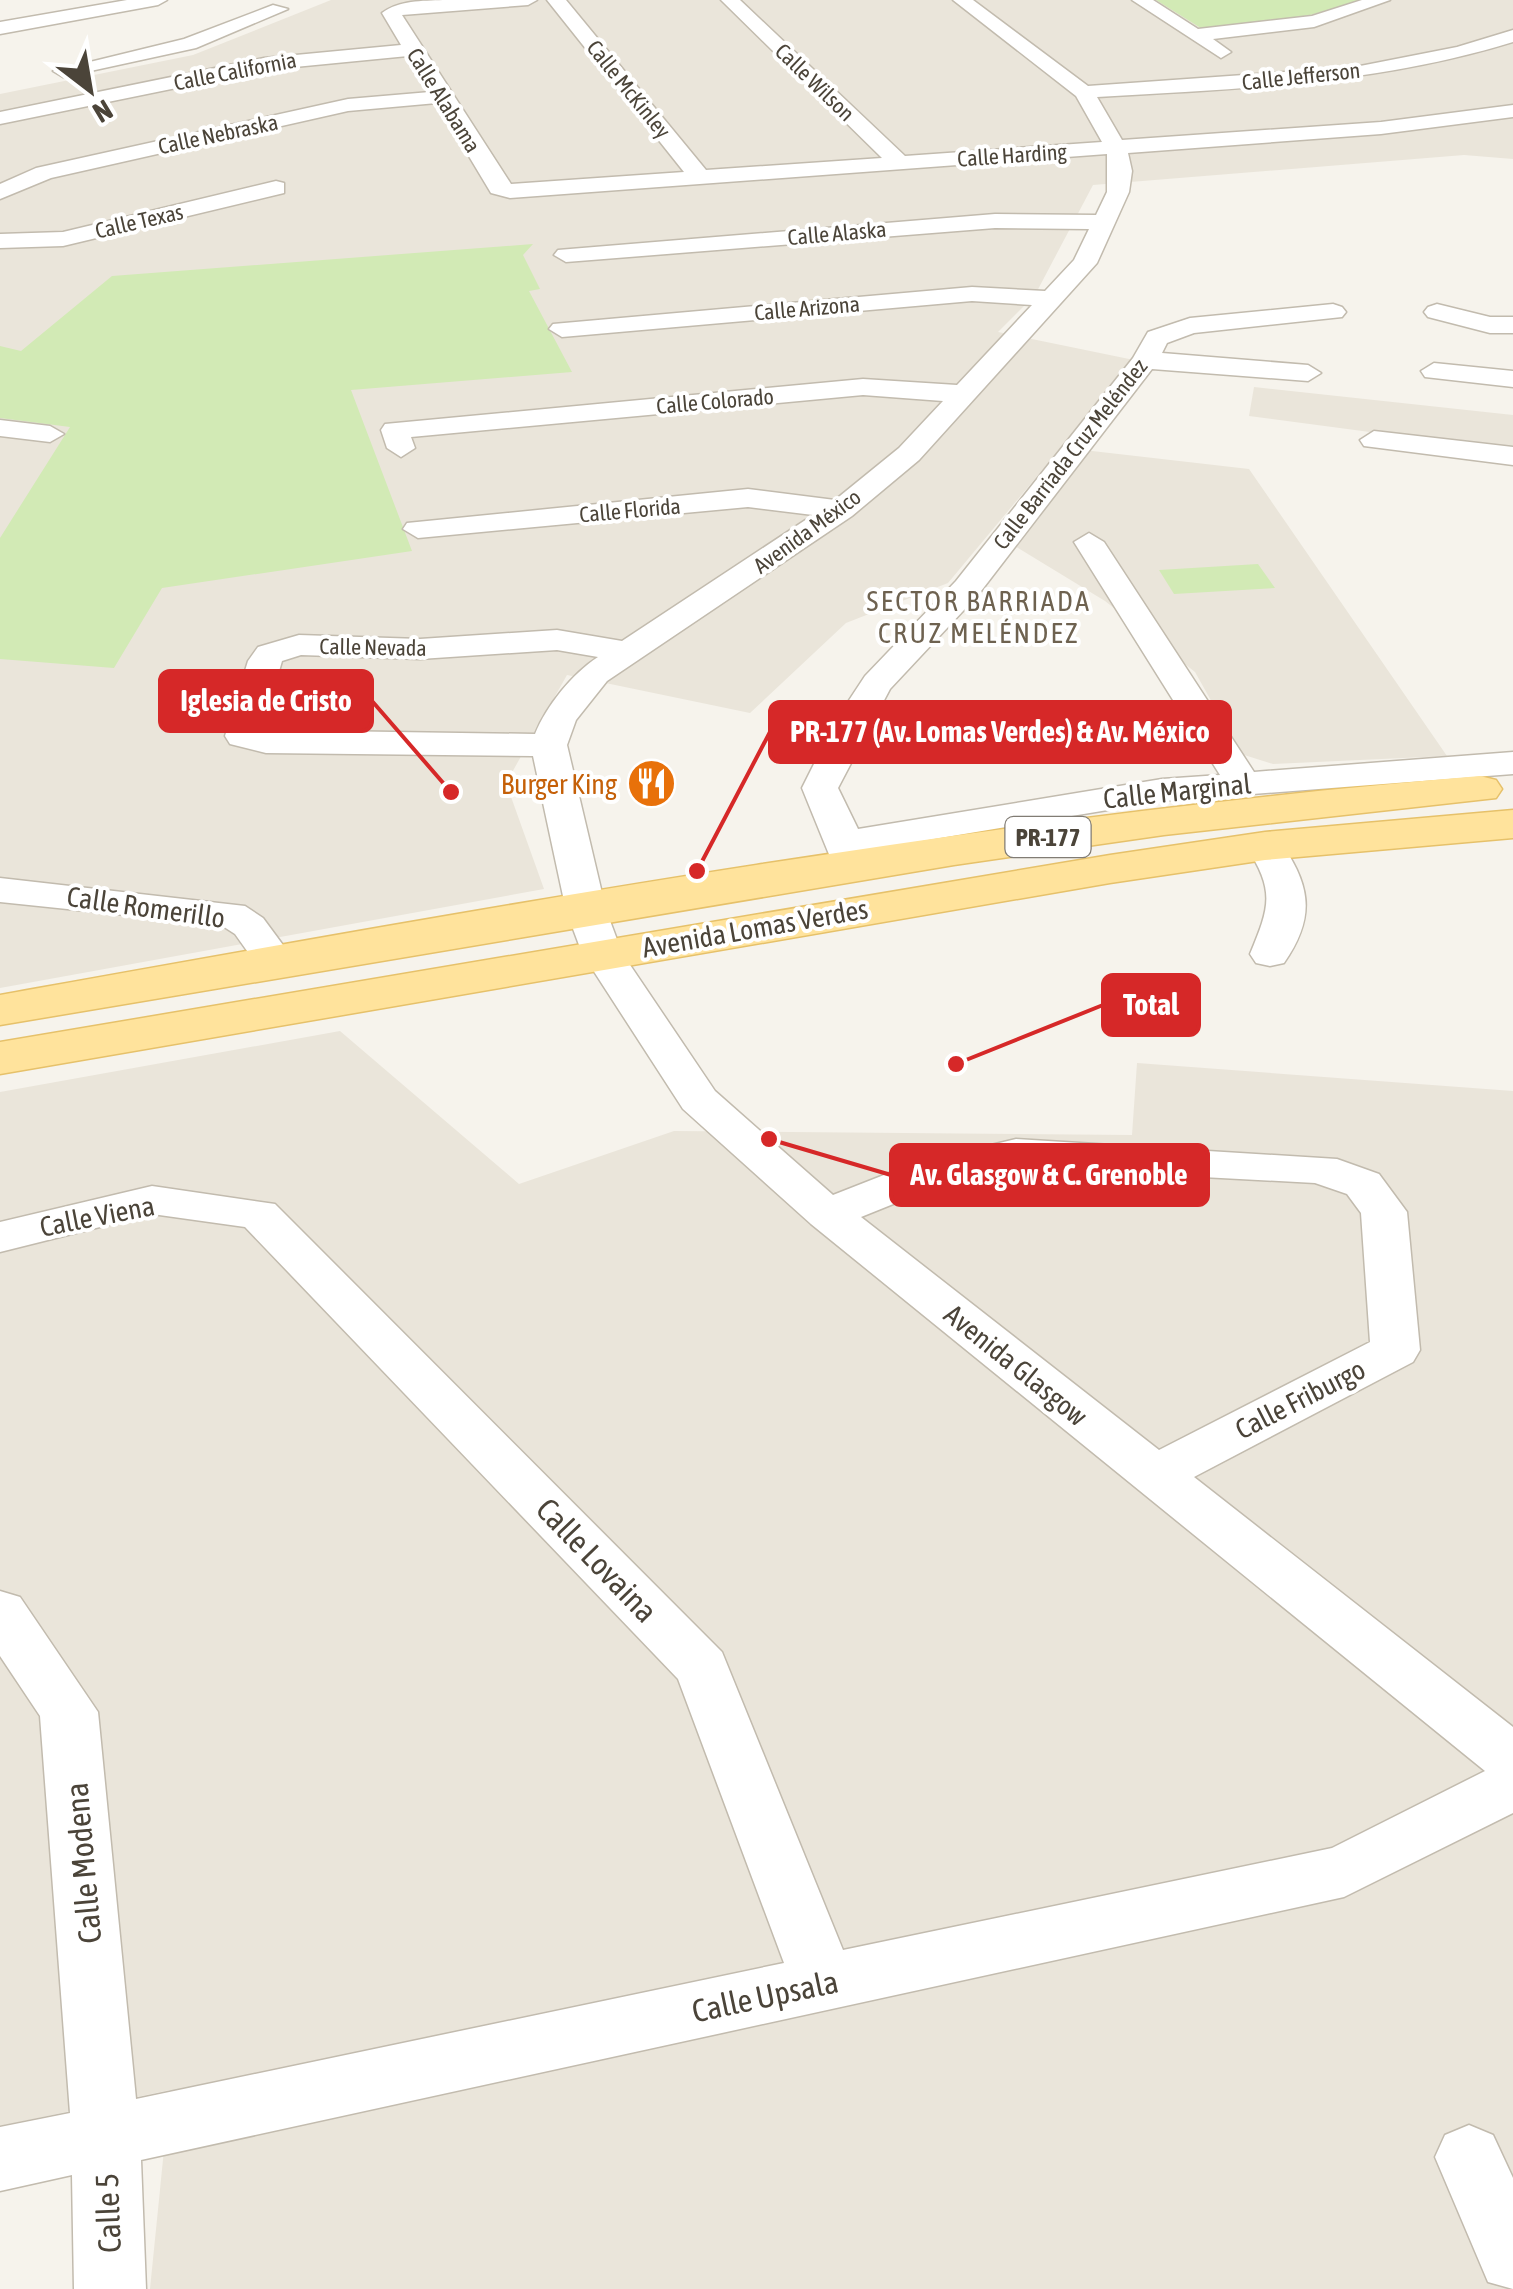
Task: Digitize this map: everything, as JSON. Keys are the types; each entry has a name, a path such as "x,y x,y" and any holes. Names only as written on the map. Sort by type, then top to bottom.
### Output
{"main road":[{"name":"Avenida Lomas Verdes","path":"0,1058 594,931 848,854 1333,800 1513,787"},
{"name":"Avenida Lomas Verdes","path":"0,1010 274,960 594,931 1265,846 1513,824"}],"street":[{"path":"0,28 158,0"},
{"name":"Calle Alabama","path":"510,191 499,188 391,13 403,8 528,0"},
{"name":"Calle McKinley","path":"556,0 702,178"},
{"name":"Calle Wilson","path":"730,0 900,163"},
{"path":"962,0 1084,92 1116,148"},
{"path":"1141,0 1264,80"},
{"path":"1195,35 1314,21 1381,0"},
{"path":"63,71 181,46 279,8"},
{"path":"47,20 81,34"},
{"name":"Calle Jefferson","path":"1084,92 1264,80 1432,59 1513,36"},
{"path":"113,39 181,46"},
{"name":"Calle California","path":"0,118 264,64 413,50"},
{"name":"Calle Nebraska","path":"0,192 44,172 331,109 441,97"},
{"name":"Calle Harding","path":"510,191 1381,128 1513,111"},
{"name":"Avenida México","path":"549,744 559,718 581,688 628,652 841,510 909,454 1085,263 1107,222 1121,171 1116,148"},
{"name":"Calle Texas","path":"0,241 63,238 276,188"},
{"name":"Calle Alaska","path":"584,285 562,249 994,220 1107,222"},
{"name":"Calle Arizona","path":"562,328 972,294 1052,299"},
{"name":"Calle Barriada Cruz Meléndez","path":"848,854 820,788 853,720 878,683 967,588 1145,360 1157,338 1190,326 1333,312"},
{"path":"1438,312 1490,326 1513,326"},
{"path":"1145,360 1308,373"},
{"path":"1434,371 1513,379"},
{"name":"Calle Colorado","path":"401,448 394,430 862,387 966,394"},
{"path":"0,428 50,434"},
{"path":"1374,440 1513,456"},
{"name":"Calle Florida","path":"418,530 748,498 841,510"},
{"path":"1089,542 1243,784"},
{"name":"Calle Nevada","path":"549,744 266,742 243,736 265,661 270,654 299,646 420,649 557,640 628,652"},
{"path":"549,744 594,931"},
{"name":"Calle Marginal","path":"848,854 1074,802 1513,763"},
{"path":"1265,846 1288,879 1288,907 1270,954"},
{"name":"Calle Romerillo","path":"0,890 231,914 249,926 274,960"},
{"name":"Avenida Glasgow","path":"594,931 699,1100 827,1214 1513,1760"},
{"name":"Calle Friburgo","path":"827,1214 928,1174 1016,1152 1320,1169 1360,1183 1384,1212 1395,1350 1154,1475"},
{"name":"Calle Viena","path":"0,1237 152,1200 254,1214"},
{"name":"Calle Lovaina","path":"254,1214 702,1668 824,1983"},
{"name":"Calle Modena","path":"0,1612 70,1712 106,2136"},
{"name":"Calle Upsala","path":"0,2159 1344,1871 1513,1784"},
{"name":"Calle 5","path":"106,2136 110,2289"},
{"path":"1469,2157 1513,2258"}],"shaded area":[{"path":"331,0 1513,0 1513,159 1464,155 1093,185 1035,295 998,332 1134,360 948,583 846,623 750,713 567,675 506,783 544,889 0,988 0,94 193,55"},
{"path":"1254,387 1513,415 1513,451 1249,416"},
{"path":"1066,448 1249,469 1447,756 1273,764 1241,754 1195,672 1105,601 1005,540"},
{"path":"340,1031 519,1184 674,1131 1132,1135 1137,1063 1513,1091 1513,2289 150,2289 170,2090 0,2126 0,1092"}],"green space":[{"path":"1156,0 1363,0 1310,15 1204,30"},
{"path":"533,244 523,255 540,289 529,291 572,372 351,390 412,551 162,588 114,668 0,659 0,538 70,427 0,418 0,346 21,351 112,276"},
{"path":"1258,564 1275,588 1174,594 1159,570"}],"place":[{"name":"Burger King","path":"652,784"},
{"name":"Iglesia de Cristo","path":"451,792"},
{"name":"PR-177 (Av. Lomas Verdes) & Av. México","path":"697,871"},
{"name":"Total","path":"956,1064"},
{"name":"Av. Glasgow & C. Grenoble","path":"769,1139"}],"district":[{"name":"SECTOR BARRIADA CRUZ MELÉNDEZ","path":"979,617"}]}
